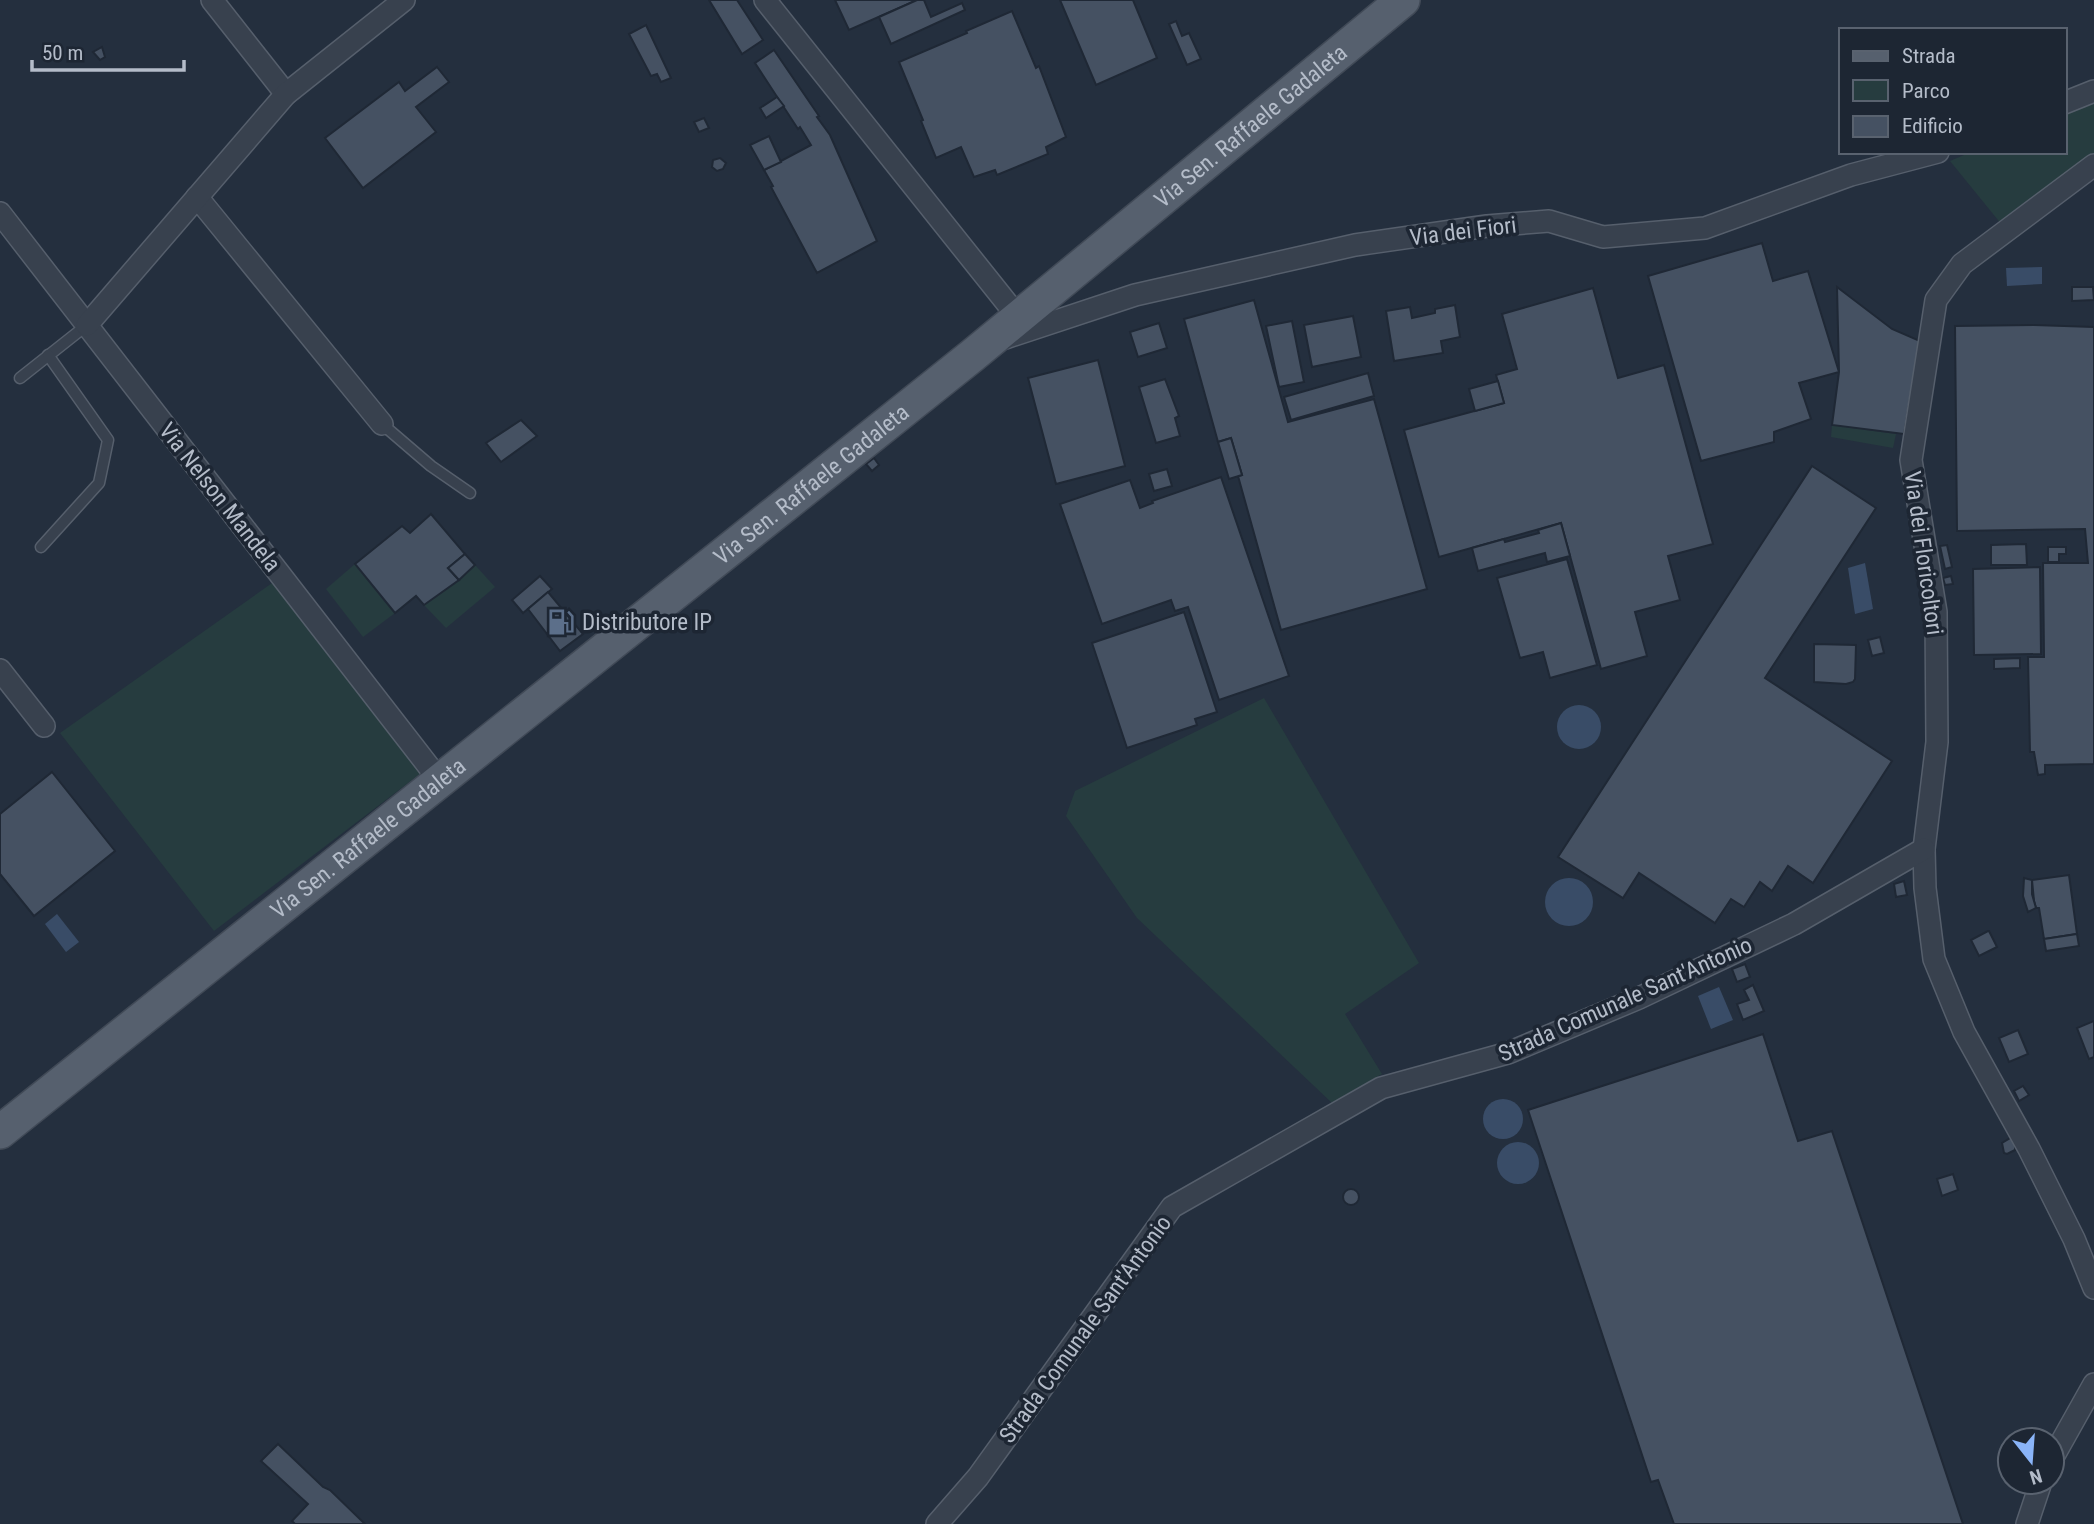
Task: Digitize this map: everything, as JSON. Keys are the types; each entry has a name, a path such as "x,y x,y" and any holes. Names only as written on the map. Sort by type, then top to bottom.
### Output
{"main road":[{"name":"Via Sen. Raffaele Gadaleta","path":"0,1132 986,344 1403,0"}],"street":[{"path":"212,0 286,94"},
{"path":"87,325 286,94 404,0"},
{"path":"765,0 1018,317"},
{"path":"2066,102 2094,91"},
{"name":"Via dei Fiori","path":"986,344 1135,295 1355,245 1487,226 1549,222 1603,237 1705,228 1851,175 1930,154"},
{"name":"Via dei Floricoltori","path":"1924,849 1937,742 1936,611 1911,460 1936,300 1962,264 2094,165"},
{"path":"197,197 382,424"},
{"name":"Via Nelson Mandela","path":"0,213 440,781"},
{"path":"0,670 44,726"},
{"path":"1924,849 1925,888 1934,959 1964,1032 2029,1149 2074,1239 2094,1288"},
{"name":"Strada Comunale Sant'Antonio","path":"937,1524 978,1477 1172,1207 1381,1088 1508,1053 1639,998 1794,924 1924,849"},
{"path":"2066,1434 2094,1384"},
{"path":"2027,1524 2036,1496"}],"lane":[{"path":"20,378 87,325"},
{"path":"41,547 99,483 108,440 48,355"},
{"path":"382,424 431,466 470,494"}],"green space":[{"path":"2094,102 2094,157 2002,225 1950,161 1966,154 2066,154 2066,113"},
{"path":"1832,425 1896,434 1893,448 1831,437"},
{"path":"355,564 395,613 363,637 326,589"},
{"path":"475,565 495,587 446,628 424,605"},
{"path":"275,581 420,774 214,931 60,733"},
{"path":"1264,698 1419,963 1345,1014 1382,1074 1332,1103 1137,918 1066,816 1075,791"}],"water":[{"path":"2042,267 2042,284 2007,286 2006,268"},
{"path":"1865,563 1873,609 1855,614 1848,568"},
{"path":"1579,705 1588,706 1595,711 1600,718 1600,736 1595,743 1588,748 1579,749 1570,748 1563,743 1558,736 1557,727 1558,718 1563,711 1570,706"},
{"path":"1569,878 1586,885 1593,902 1586,919 1569,926 1552,919 1545,902 1552,885"},
{"path":"57,914 79,942 66,952 45,924"},
{"path":"1719,987 1733,1020 1711,1029 1698,996"},
{"path":"1503,1099 1517,1105 1523,1119 1517,1133 1503,1139 1489,1133 1483,1119 1489,1105"},
{"path":"1518,1142 1533,1148 1539,1163 1533,1178 1518,1184 1503,1178 1497,1163 1503,1148"}],"building":[{"path":"709,0 737,0 763,40 742,54"},
{"path":"835,0 917,0 849,30"},
{"path":"917,0 924,0 931,17 962,3 965,10 891,44 879,17"},
{"path":"1060,0 1133,0 1157,58 1096,85"},
{"path":"1012,11 1036,68 1039,66 1066,137 1046,147 1048,154 997,175 995,170 974,177 961,147 936,158 899,62"},
{"path":"1176,21 1182,36 1189,33 1201,59 1187,65 1169,24"},
{"path":"646,25 671,78 661,82 657,74 651,76 629,34"},
{"path":"102,47 105,57 100,60 93,52"},
{"path":"774,50 830,135 877,241 817,273 764,170 811,145 755,63"},
{"path":"437,67 449,82 416,107 436,132 363,188 325,138 399,82 405,91"},
{"path":"777,97 784,106 766,118 760,108"},
{"path":"704,118 709,128 699,132 694,122"},
{"path":"769,136 781,162 764,170 750,145"},
{"path":"720,158 726,163 723,169 717,171 712,167 713,160"},
{"path":"1762,243 1773,281 1808,271 1839,372 1799,383 1811,419 1774,432 1774,442 1701,461 1648,276"},
{"path":"1837,287 1892,329 1920,341 1904,434 1832,425 1839,372"},
{"path":"2072,287 2093,287 2094,300 2072,301"},
{"path":"1593,288 1618,378 1664,365 1713,544 1668,556 1680,600 1635,612 1647,656 1601,669 1561,523 1439,557 1404,430 1504,403 1496,375 1517,369 1502,314"},
{"path":"1254,300 1288,422 1374,399 1427,589 1281,630 1238,476 1242,475 1231,438 1218,442 1184,319"},
{"path":"1455,305 1460,337 1441,341 1443,353 1394,361 1386,311 1410,307 1412,318"},
{"path":"1353,316 1361,357 1312,367 1304,325"},
{"path":"1292,321 1304,382 1279,387 1266,326"},
{"path":"1159,323 1167,348 1138,357 1130,332"},
{"path":"1955,326 2094,327 2094,764 2045,765 2045,774 2038,775 2034,752 2030,752 2028,657 2044,657 2043,563 2088,563 2085,529 1957,531"},
{"path":"1098,360 1125,466 1056,484 1028,378"},
{"path":"1368,373 1374,396 1291,420 1284,397"},
{"path":"1165,379 1179,416 1175,418 1180,436 1156,443 1139,387"},
{"path":"1498,381 1504,403 1475,411 1469,389"},
{"path":"521,420 537,436 501,462 486,443"},
{"path":"1231,438 1242,475 1229,479 1218,442"},
{"path":"874,458 879,465 872,471 866,464"},
{"path":"1812,466 1876,508 1765,678 1892,761 1813,883 1788,866 1772,891 1760,882 1744,907 1731,899 1715,923 1639,873 1623,898 1558,857"},
{"path":"1167,469 1172,486 1154,491 1149,474"},
{"path":"1221,477 1289,676 1219,700 1188,607 1175,611 1171,600 1102,624 1060,504 1130,480 1140,508 1153,503 1152,501"},
{"path":"431,514 465,554 448,568 459,580 424,605 416,596 395,613 355,564 402,526 410,533"},
{"path":"1561,523 1570,556 1547,562 1545,553 1478,571 1472,548 1539,533 1538,530"},
{"path":"2026,544 2027,565 1991,565 1991,545"},
{"path":"1947,545 1952,567 1945,569 1940,546"},
{"path":"2048,547 2066,547 2066,554 2059,554 2059,562 2048,562"},
{"path":"465,554 475,565 459,580 448,568"},
{"path":"1567,559 1597,665 1550,678 1543,652 1520,658 1497,578"},
{"path":"2040,567 2041,654 1974,655 1973,569"},
{"path":"540,576 552,589 523,613 512,600"},
{"path":"1951,576 1953,584 1945,585 1943,578"},
{"path":"548,592 583,634 560,651 528,609"},
{"path":"1184,612 1217,712 1195,719 1197,725 1127,748 1092,643"},
{"path":"1880,637 1884,653 1872,656 1868,640"},
{"path":"1814,644 1856,645 1853,682 1814,682"},
{"path":"2020,658 2020,668 1994,669 1994,659"},
{"path":"52,772 115,851 34,916 0,874 0,814"},
{"path":"2069,875 2077,934 2044,939 2039,908 2036,908 2034,901 2032,880"},
{"path":"2024,878 2032,880 2036,908 2028,912 2023,896"},
{"path":"1904,881 1907,895 1896,897 1894,884"},
{"path":"1989,931 1997,947 1979,956 1971,940"},
{"path":"2077,934 2079,946 2046,951 2044,939"},
{"path":"1745,964 1750,977 1737,982 1732,969"},
{"path":"1753,985 1764,1011 1743,1020 1737,1004 1749,1000 1744,990"},
{"path":"2094,1021 2094,1057 2089,1059 2077,1028"},
{"path":"2018,1030 2028,1054 2009,1062 1999,1038"},
{"path":"1763,1034 1798,1141 1832,1131 1963,1524 1674,1524 1658,1480 1651,1482 1528,1110"},
{"path":"2023,1086 2029,1095 2019,1101 2014,1091"},
{"path":"2012,1137 2016,1141 2015,1150 2004,1153 2002,1143"},
{"path":"1953,1174 1958,1190 1942,1196 1937,1179"},
{"path":"1348,1189 1354,1189 1359,1197 1357,1203 1348,1205 1343,1200 1343,1194"},
{"path":"278,1444 365,1524 295,1524 292,1521 308,1504 261,1461"}],"place":[{"name":"Distributore IP","path":"561,622"}]}
